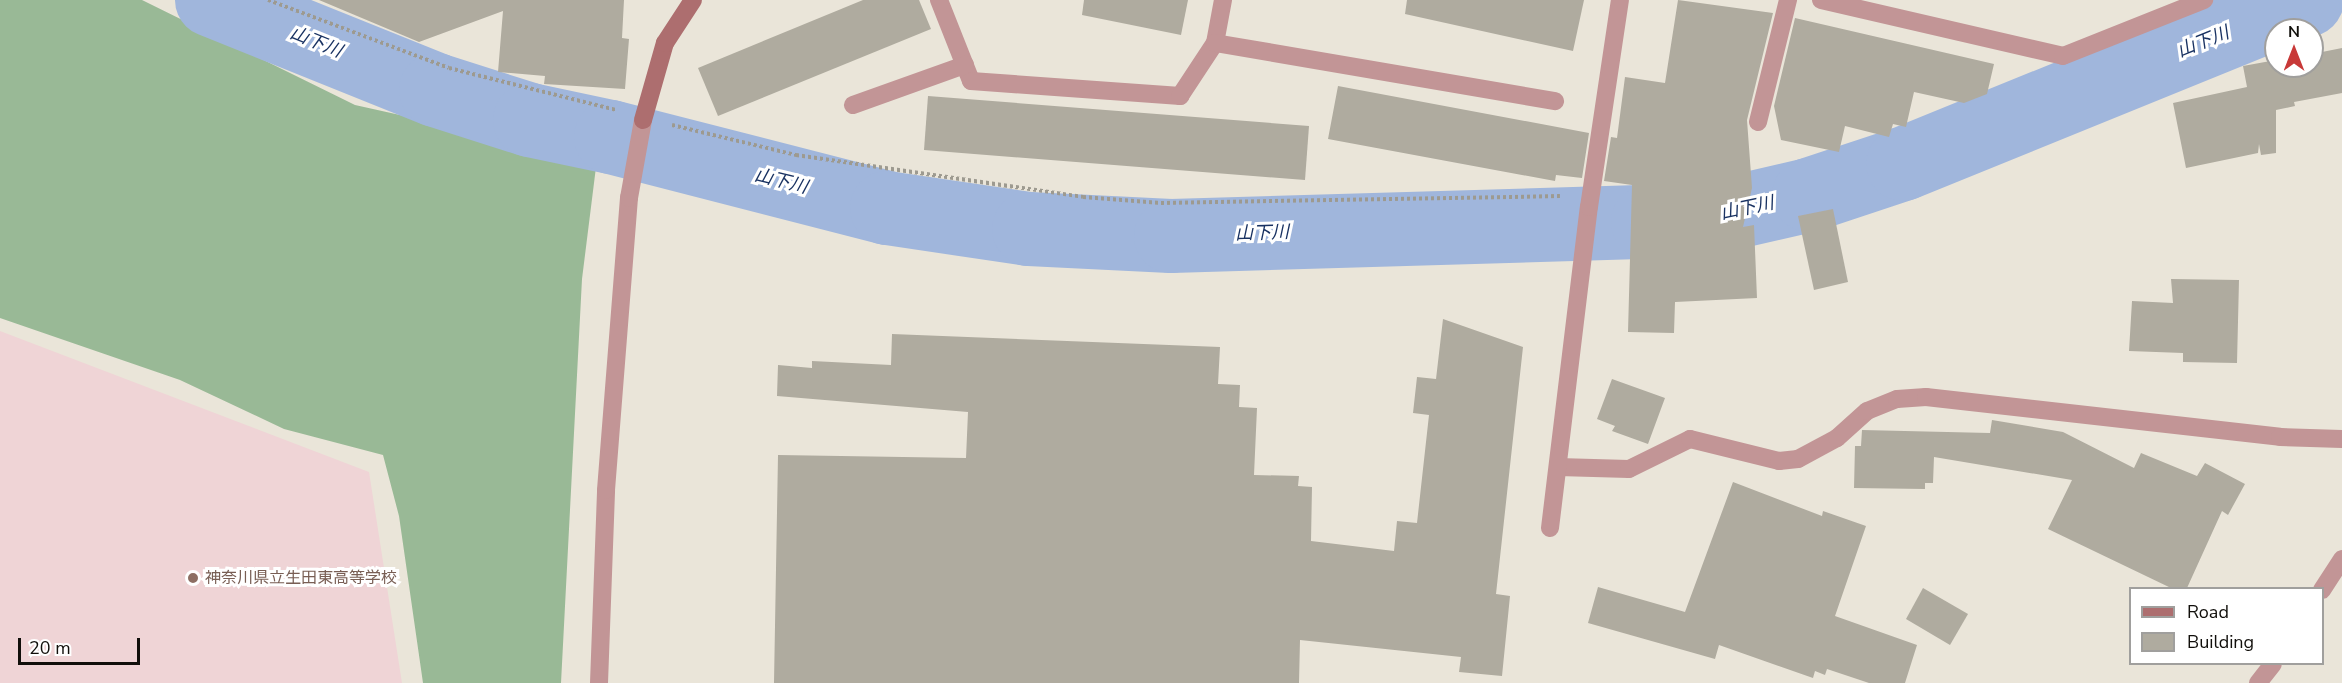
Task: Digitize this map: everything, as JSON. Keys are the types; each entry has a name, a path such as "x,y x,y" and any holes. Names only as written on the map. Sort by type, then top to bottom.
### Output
{"street":[{"path":"599,683 606,490 634,159 643,118 665,43 693,0"},
{"path":"939,0 971,81 1180,96 1215,43 1223,0"},
{"path":"1550,528 1590,201 1620,0"},
{"path":"1758,122 1788,0"},
{"path":"1821,0 2064,56 2204,0"},
{"path":"1215,43 1555,101"},
{"path":"853,105 964,65"},
{"path":"1558,467 1629,470 1690,439 1779,461 1798,459 1837,438 1867,411 1897,399 1926,397 2280,437 2342,439"},
{"path":"2324,587 2342,559"},
{"path":"2258,683 2272,665"}],"path":[{"path":"268,0 449,68 731,143 796,155 1083,197 1161,203 1590,201"}],"shaded area":[{"name":"神奈川県立生田東高等学校","path":"0,331 369,472 402,683 0,683"}],"green space":[{"path":"0,0 142,0 355,105 597,159 582,279 561,683 423,683 399,516 383,455 284,429 180,380 0,318"}],"building":[{"path":"319,0 624,0 622,38 629,39 625,89 544,84 545,76 498,72 503,11 419,42"},
{"path":"863,0 919,0 931,29 718,116 698,68"},
{"path":"1084,0 1188,0 1181,35 1082,15"},
{"path":"1407,0 1584,0 1573,51 1405,14"},
{"path":"1678,0 1773,13 1747,120 1752,188 1743,227 1754,225 1757,298 1675,302 1674,333 1628,332 1632,185 1604,181 1611,137 1617,138 1625,77 1665,83"},
{"path":"1795,18 1994,64 1987,94 1964,103 1914,92 1906,127 1893,124 1889,137 1845,126 1839,152 1781,140 1774,106"},
{"path":"2342,48 2342,93 2294,102 2295,106 2276,110 2276,153 2261,155 2259,144 2258,153 2186,168 2173,103 2247,87 2243,66 2264,62 2264,78 2324,78 2324,52"},
{"path":"1338,86 1589,133 1582,178 1556,175 1555,181 1328,139"},
{"path":"928,96 1309,126 1305,180 924,150"},
{"path":"1833,209 1848,282 1814,290 1798,216"},
{"path":"2171,279 2239,280 2237,363 2183,362 2183,353 2129,351 2132,301 2173,303"},
{"path":"1443,319 1523,347 1496,594 1510,596 1502,676 1459,672 1461,657 1300,640 1299,683 774,683 778,455 966,458 968,412 777,396 778,365 812,368 812,361 891,365 892,334 1220,347 1218,384 1240,385 1239,407 1257,408 1254,475 1299,476 1298,486 1312,487 1311,541 1394,551 1397,521 1417,523 1429,415 1413,413 1417,377 1436,379"},
{"path":"1612,379 1665,398 1648,444 1612,431 1615,426 1597,419"},
{"path":"1992,420 2063,432 2134,468 2141,453 2197,476 2205,463 2245,484 2228,515 2222,511 2187,587 2169,587 2048,529 2072,480 1934,457 1933,483 1925,483 1925,489 1854,488 1855,446 1861,446 1862,430 1990,433"},
{"path":"1733,482 1822,516 1823,511 1866,526 1835,616 1917,645 1905,683 1869,683 1827,669 1825,675 1815,671 1813,678 1719,645 1715,659 1588,623 1598,587 1685,612"},
{"path":"1923,588 1968,614 1950,645 1906,619"}],"waterway":[{"name":"山下川","path":"212,0 436,90 530,120 611,137 887,208 1029,229 1171,236 1648,222 1727,214 1809,195 1903,164 2307,0"}],"place":[{"name":"神奈川県立生田東高等学校","path":"193,578"}]}
